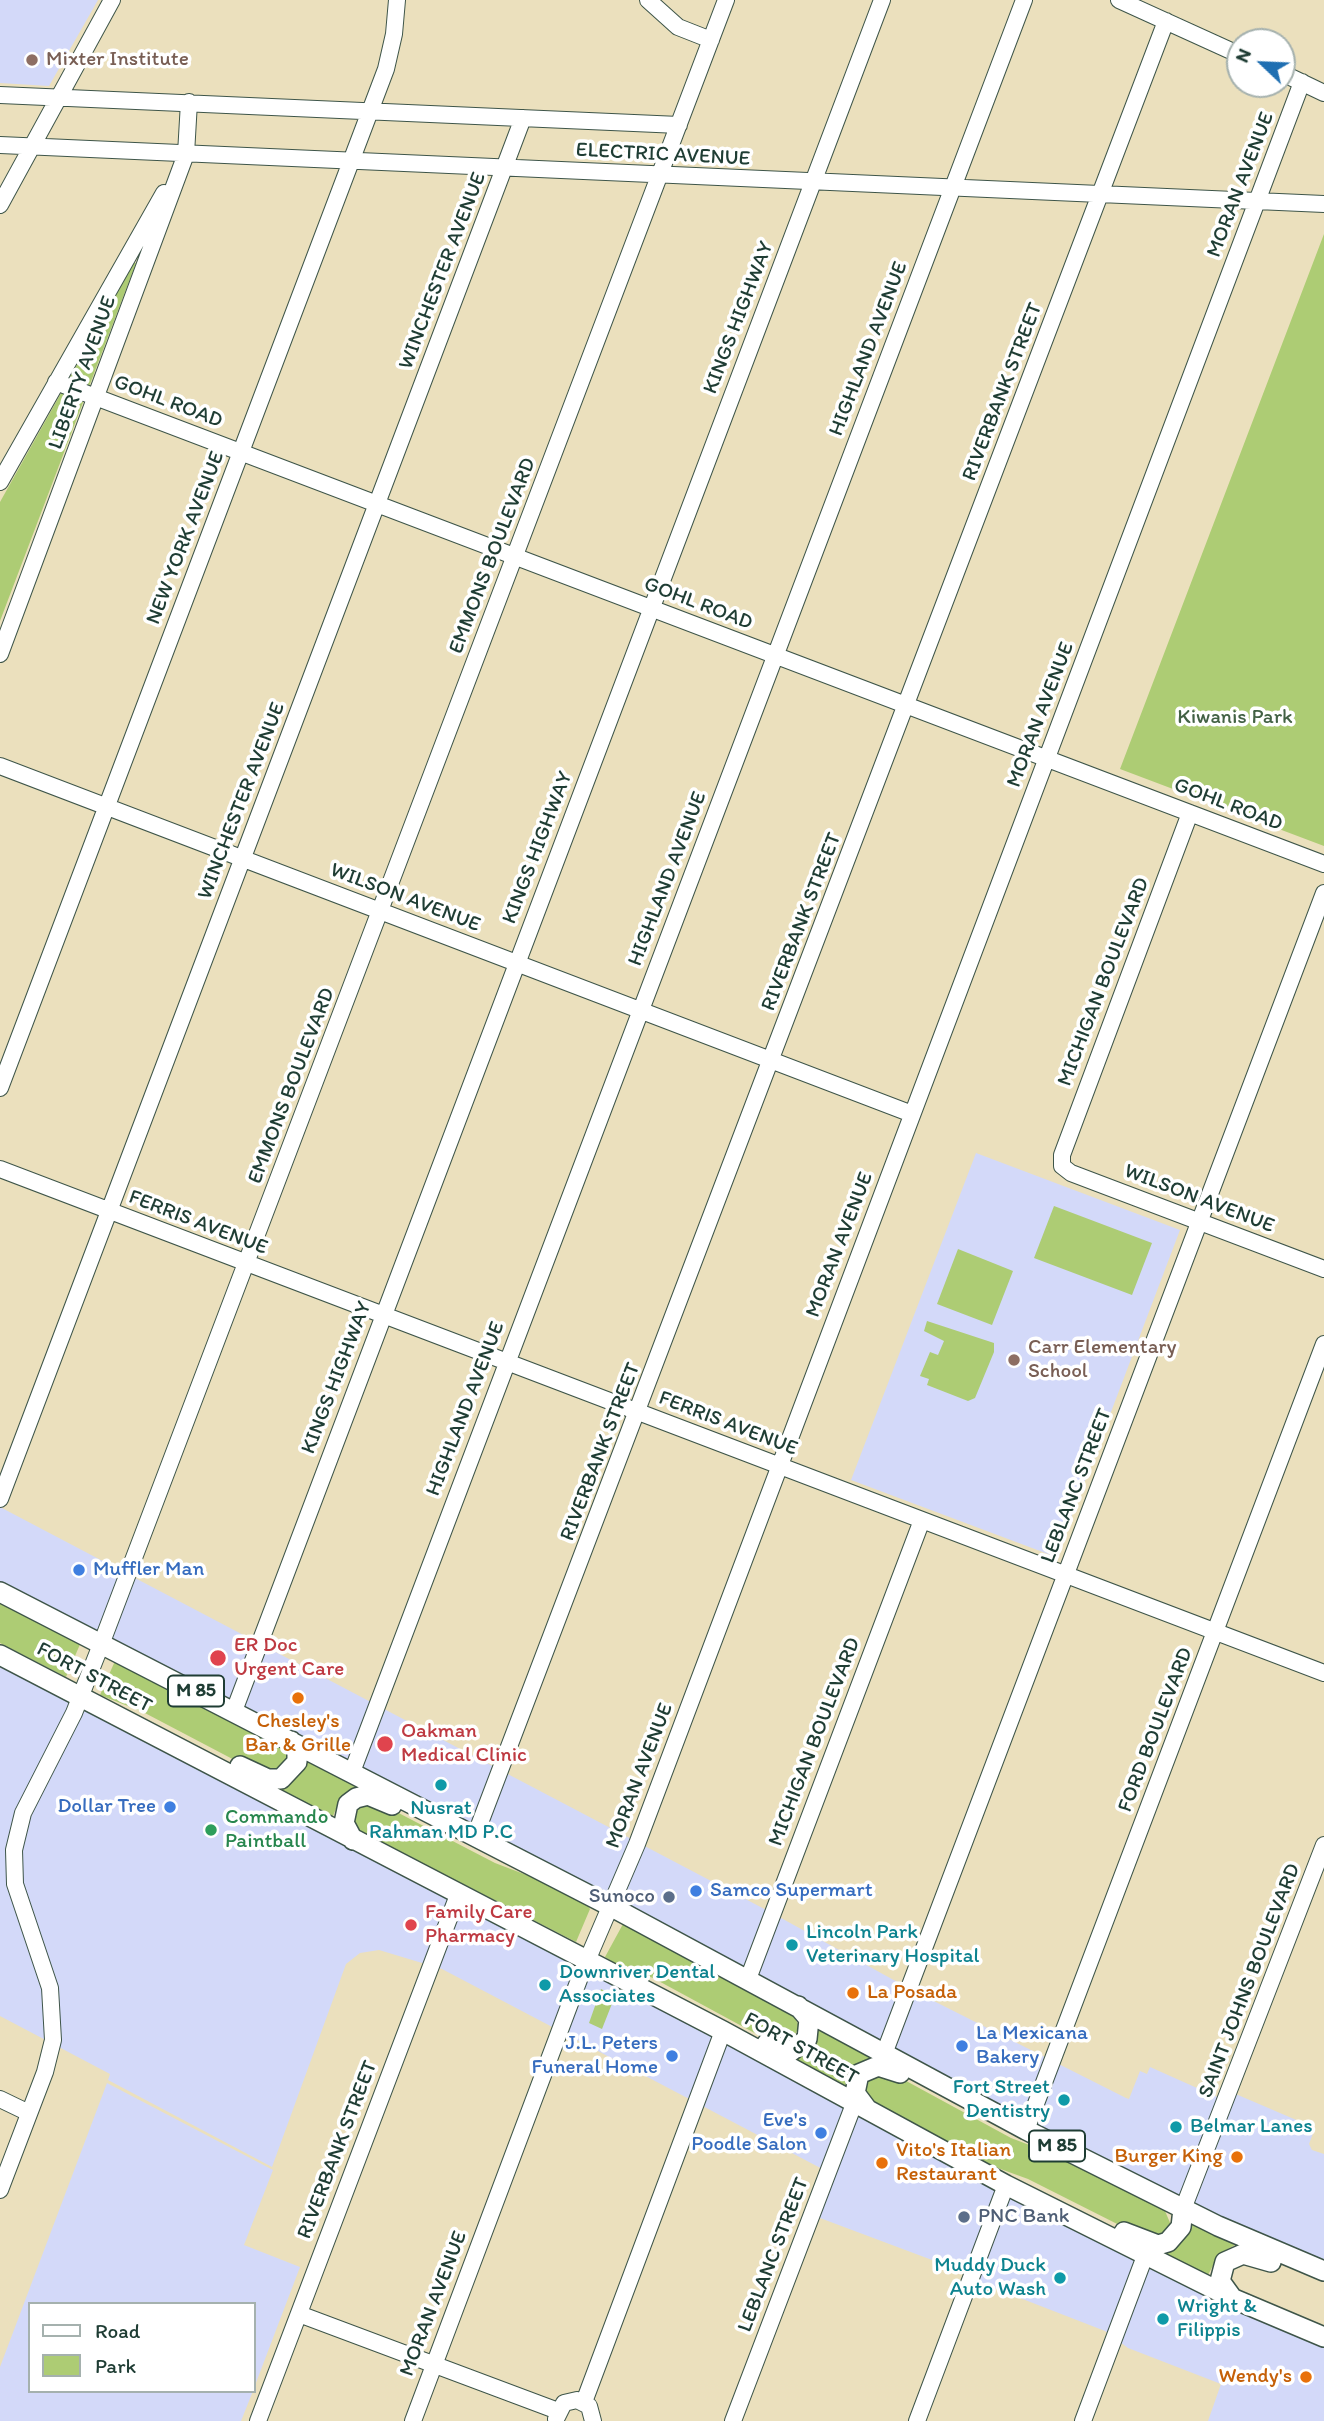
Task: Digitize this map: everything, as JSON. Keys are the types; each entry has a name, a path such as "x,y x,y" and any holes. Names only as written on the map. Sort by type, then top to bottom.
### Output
{"main road":[{"name":"FORT STREET","path":"0,1591 612,1907 1026,2130 1183,2209 1324,2272"},
{"name":"FORT STREET","path":"0,1654 723,2031 1006,2185 1234,2299 1324,2337"},
{"path":"142,1728 170,1731 260,1776 276,1780 288,1776 297,1762 297,1751 290,1741"},
{"path":"345,1832 348,1804 356,1798 368,1795 468,1843 484,1841"},
{"path":"610,1974 653,1981 784,2052 797,2050 810,2031 809,2019 797,2006"},
{"path":"872,2114 859,2100 854,2089 859,2074 878,2066 890,2067 1013,2132 1026,2130"},
{"path":"969,2165 1025,2183 1131,2235 1158,2245 1168,2242 1178,2233 1183,2209"},
{"path":"1234,2299 1222,2286 1220,2271 1228,2259 1243,2253 1324,2283"}],"street":[{"path":"0,205 113,0"},
{"name":"NEW YORK AVENUE","path":"0,1088 371,111 391,52 397,0"},
{"path":"648,0 678,27 711,40"},
{"name":"EMMONS BOULEVARD","path":"0,2190 49,2060 54,2019 50,1988 15,1884 14,1850 23,1813 80,1696 102,1642 726,0"},
{"name":"KINGS HIGHWAY","path":"234,1711 882,0"},
{"name":"HIGHLAND AVENUE","path":"352,1772 1024,0"},
{"path":"1119,0 1226,49"},
{"name":"RIVERBANK STREET","path":"484,1841 639,1412 1166,21"},
{"path":"1296,80 1324,93"},
{"name":"MORAN AVENUE","path":"412,2421 587,1962 612,1907 1302,82"},
{"name":"ELECTRIC AVENUE","path":"0,95 679,125"},
{"name":"LIBERTY AVENUE","path":"0,654 186,154 189,102"},
{"name":"WINCHESTER AVENUE","path":"0,1499 523,118"},
{"name":"ELECTRIC AVENUE","path":"0,145 1324,204"},
{"path":"0,482 186,154"},
{"name":"GOHL ROAD","path":"56,382 1324,864"},
{"name":"WILSON AVENUE","path":"0,766 912,1114"},
{"name":"MICHIGAN BOULEVARD","path":"1062,1166 1067,1142 1190,813"},
{"name":"LEBLANC STREET","path":"884,2054 1324,893"},
{"name":"WILSON AVENUE","path":"1062,1166 1071,1174 1324,1269"},
{"name":"FERRIS AVENUE","path":"0,1168 1324,1673"},
{"name":"FORD BOULEVARD","path":"1026,2130 1324,1344"},
{"name":"MICHIGAN BOULEVARD","path":"748,1979 922,1520"},
{"name":"SAINT JOHNS BOULEVARD","path":"1183,2209 1324,1845"},
{"name":"RIVERBANK STREET","path":"258,2421 458,1895"},
{"path":"584,2402 723,2031"},
{"path":"0,2099 29,2113"},
{"name":"LEBLANC STREET","path":"733,2421 854,2104"},
{"path":"917,2421 1006,2185"},
{"path":"1083,2421 1145,2256"},
{"path":"299,2314 434,2364 557,2416 570,2400 584,2402 592,2413 593,2421"}],"shaded area":[{"name":"Mixter Institute","path":"0,0 98,0 49,86 0,83"},
{"name":"Carr Elementary School","path":"976,1153 1180,1230 1056,1557 851,1480"},
{"path":"0,1507 772,1913 910,1989 1126,2098 1129,2099 1140,2071 1147,2074 1150,2067 1215,2096 1227,2100 1231,2092 1315,2128 1309,2144 1312,2150 1324,2154 1324,2271 1290,2258 0,1592"},
{"path":"0,1655 458,1895 1324,2337 1324,2421 1208,2421 1221,2384 1128,2348 1105,2331 971,2279 972,2275 812,2215 828,2172 442,1969 379,1950 360,1953 346,1964 272,2167 108,2080 110,2074 0,2016"},
{"path":"107,2083 273,2170 244,2245 300,2267 256,2383 256,2302 28,2302 28,2393 252,2393 241,2421 0,2421 0,2367"}],"green space":[{"name":"Kiwanis Park","path":"1324,234 1324,846 1120,769"},
{"path":"136,263 0,621 0,502"},
{"path":"1054,1206 1152,1243 1132,1295 1034,1258"},
{"path":"958,1249 1013,1271 992,1325 937,1304"},
{"path":"927,1321 994,1343 994,1352 975,1398 968,1401 927,1385 929,1379 920,1376 930,1352 938,1355 944,1341 924,1331"},
{"path":"0,1602 81,1642 66,1677 0,1643"},
{"path":"115,1661 284,1749 288,1759 280,1768 271,1771 242,1764 143,1712 100,1695"},
{"path":"306,1759 358,1786 339,1801 333,1816 281,1790 299,1775"},
{"path":"365,1805 387,1807 495,1863 537,1879 588,1906 590,1909 576,1942 356,1829 352,1813"},
{"path":"623,1924 794,2016 799,2026 796,2033 786,2038 762,2037 653,1978 617,1965 605,1957"},
{"path":"601,1989 615,1996 602,2029 589,2023"},
{"path":"816,2027 872,2058 853,2071 845,2086 791,2058"},
{"path":"884,2075 897,2076 1011,2138 1045,2151 1165,2211 1171,2225 1165,2233 1141,2236 1028,2179 995,2167 868,2099 864,2094 867,2080"},
{"path":"1189,2222 1235,2245 1219,2254 1208,2275 1165,2253 1180,2243"}],"place":[{"name":"Mixter Institute","path":"32,60"},
{"name":"Carr Elementary School","path":"1014,1360"},
{"name":"Muffler Man","path":"79,1570"},
{"name":"ER Doc Urgent Care","path":"218,1658"},
{"name":"Chesley's Bar & Grille","path":"298,1698"},
{"name":"Oakman Medical Clinic","path":"385,1744"},
{"name":"Nusrat Rahman MD P.C","path":"441,1785"},
{"name":"Dollar Tree","path":"170,1807"},
{"name":"Commando Paintball","path":"211,1830"},
{"name":"Samco Supermart","path":"696,1891"},
{"name":"Sunoco","path":"669,1897"},
{"name":"Family Care Pharmacy","path":"411,1925"},
{"name":"Lincoln Park Veterinary Hospital","path":"792,1945"},
{"name":"Downriver Dental Associates","path":"545,1985"},
{"name":"La Posada","path":"853,1993"},
{"name":"La Mexicana Bakery","path":"962,2046"},
{"name":"J.L. Peters Funeral Home","path":"672,2056"},
{"name":"Fort Street Dentistry","path":"1064,2100"},
{"name":"Belmar Lanes","path":"1176,2127"},
{"name":"Eve's Poodle Salon","path":"821,2133"},
{"name":"Burger King","path":"1237,2157"},
{"name":"Vito's Italian Restaurant","path":"882,2163"},
{"name":"PNC Bank","path":"964,2217"},
{"name":"Muddy Duck Auto Wash","path":"1060,2278"},
{"name":"Wright & Filippis","path":"1163,2319"},
{"name":"Wendy's","path":"1306,2377"}]}
